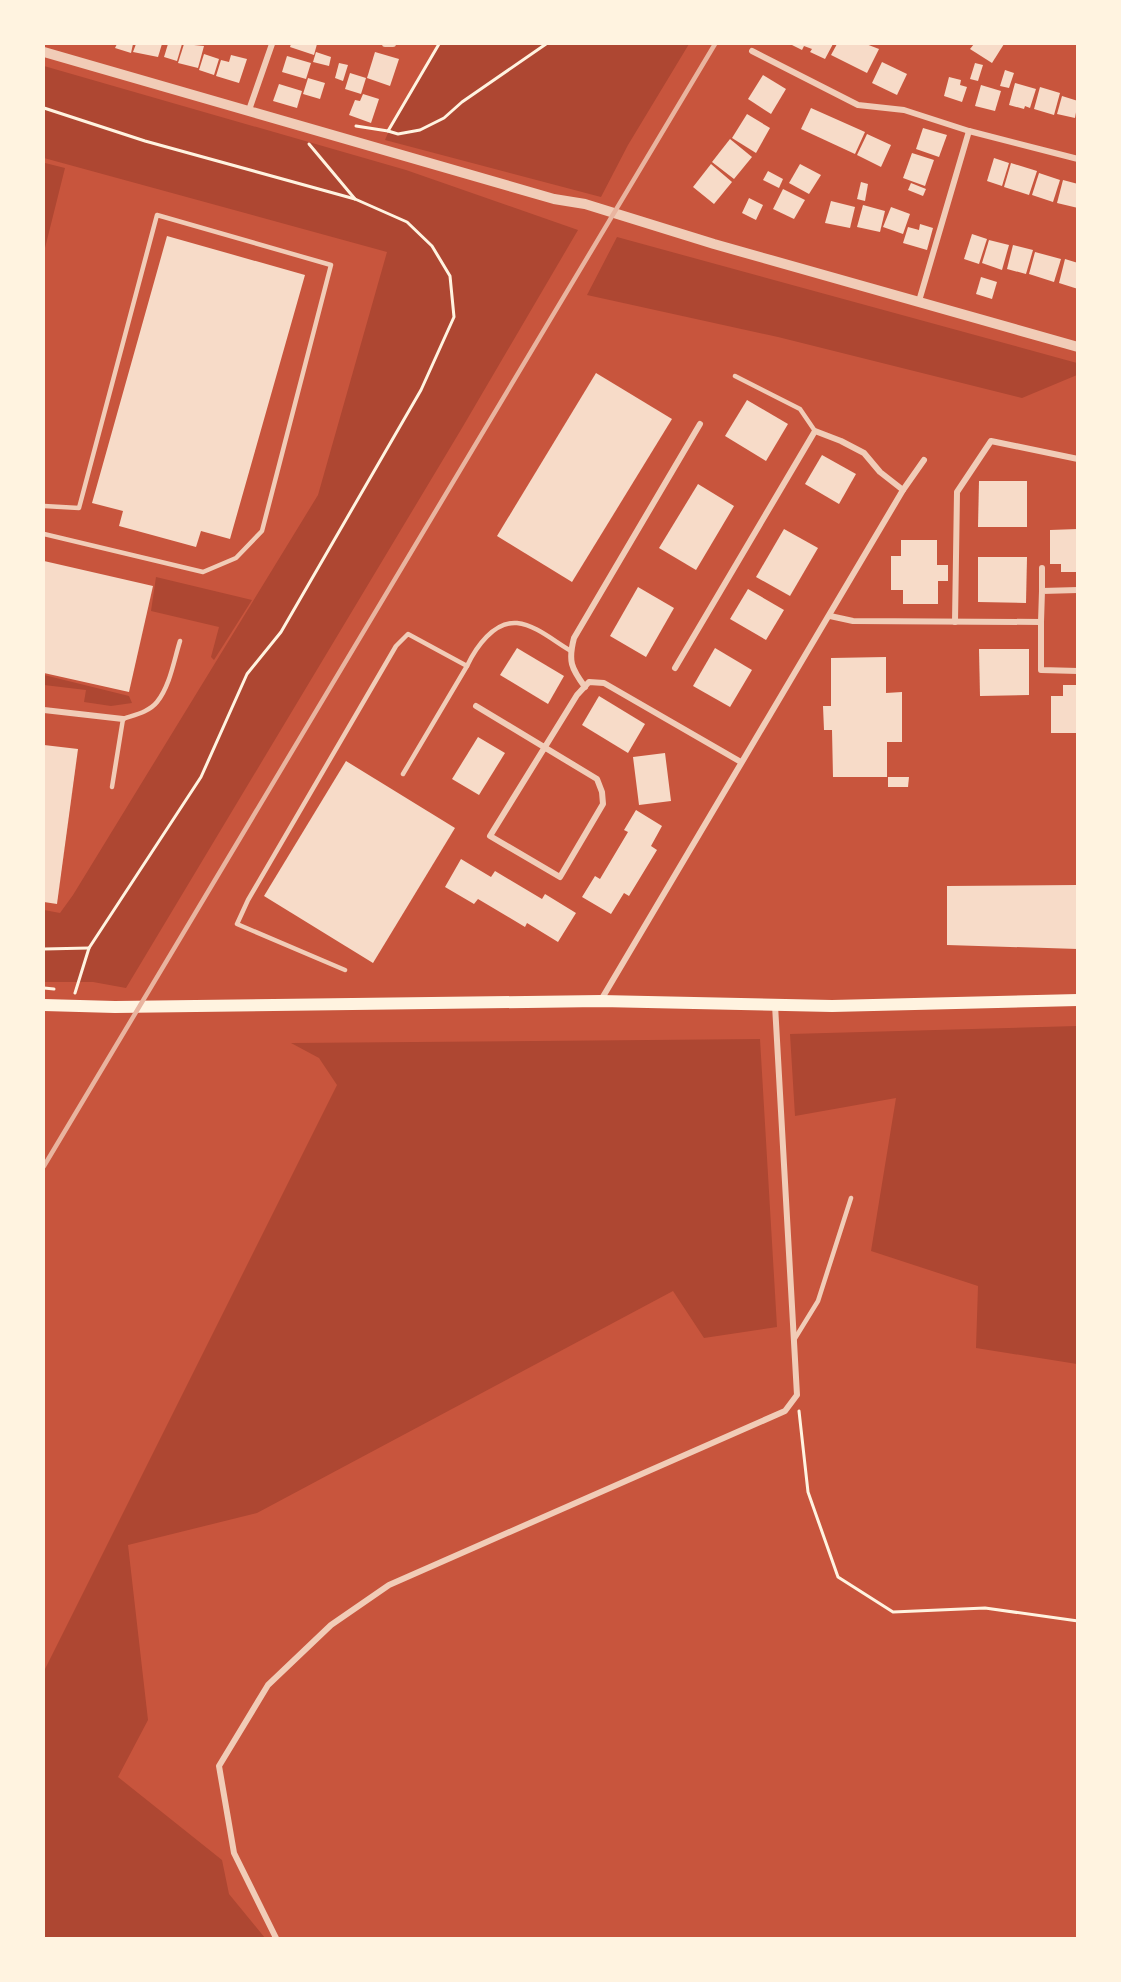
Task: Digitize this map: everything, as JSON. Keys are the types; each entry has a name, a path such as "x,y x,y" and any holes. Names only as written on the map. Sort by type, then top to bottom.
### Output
{"main road":[{"path":"44,1005 115,1007 601,1001 832,1006 1077,1000"}],"street":[{"path":"249,110 272,44"},
{"path":"385,44 393,44"},
{"path":"752,51 858,105 904,110 969,132 1077,159"},
{"path":"44,52 554,199 585,204 649,222 714,244 1077,347"},
{"path":"919,301 969,132"},
{"path":"585,687 574,672 569,656 574,638 700,424"},
{"path":"675,668 815,431 864,453 880,472 903,490"},
{"path":"955,622 957,492 991,441 1077,459"},
{"path":"601,1001 903,490 924,460"},
{"path":"1042,568 1041,670 1077,670"},
{"path":"1042,591 1077,590"},
{"path":"830,616 854,621 1041,622"},
{"path":"476,706 544,747 597,779 602,792 603,804 560,877 490,836 544,747 577,694 589,682 604,683 741,762"},
{"path":"44,710 123,719"},
{"path":"276,1938 234,1853 219,1766 268,1685 331,1625 389,1585 785,1411 797,1395 775,1005"}],"lane":[{"path":"44,506 79,508 157,215 331,265 262,531 236,558 203,572 44,534"},
{"path":"735,376 800,409 815,431"},
{"path":"403,774 471,657 492,630 516,623 532,627 571,651"},
{"path":"345,970 237,924 248,900 396,646 408,634 467,666"},
{"path":"112,787 123,719 141,713 156,704 167,685 180,641"},
{"path":"794,1340 818,1301 851,1198"}],"path":[{"path":"388,130 439,44"},
{"path":"351,125 388,130 398,134 420,130 444,118 462,102 546,44"},
{"path":"293,124 355,200"},
{"path":"44,948 88,948"},
{"path":"797,1395 808,1492 838,1577 893,1612 986,1608 1077,1621"}],"shaded area":[{"path":"440,44 689,44 628,145 601,197 385,140 394,119"},
{"path":"44,66 406,170 578,230 126,988 93,982 44,982 44,910 60,913 73,895 318,495 387,252 44,158"},
{"path":"45,163 65,168 44,252 44,169"},
{"path":"617,237 1077,363 1077,375 1022,398 778,337 587,295"},
{"path":"156,577 252,600 214,660 211,657 219,627 151,611"},
{"path":"44,675 129,696 132,703 111,706 84,702 86,690 44,685"},
{"path":"1077,1026 1077,1364 976,1348 978,1286 871,1251 896,1098 795,1116 790,1034"},
{"path":"760,1039 777,1327 704,1338 673,1291 257,1513 128,1545 148,1720 118,1777 222,1860 229,1894 265,1938 44,1938 44,1671 337,1085 319,1058 291,1043"}],"building":[{"path":"117,44 133,44 131,53 115,48"},
{"path":"136,44 162,44 158,57 133,52"},
{"path":"168,44 182,44 177,61 164,57"},
{"path":"184,44 204,46 198,68 178,63"},
{"path":"291,44 317,44 314,55 290,47"},
{"path":"790,44 833,44 825,59 810,52 812,49 804,46 802,50"},
{"path":"837,44 866,44 879,49 867,73 831,55"},
{"path":"974,44 1004,44 992,63 970,49"},
{"path":"316,52 331,57 329,66 313,62"},
{"path":"375,52 399,59 390,86 367,78"},
{"path":"204,54 219,59 214,75 199,70"},
{"path":"231,55 247,59 239,83 216,76 221,60 229,62"},
{"path":"287,56 311,63 306,79 282,72"},
{"path":"882,62 907,74 897,95 872,83"},
{"path":"339,63 348,65 343,81 335,78"},
{"path":"975,63 983,65 978,81 970,79"},
{"path":"1005,70 1014,73 1009,88 1000,86"},
{"path":"350,73 366,78 361,94 345,89"},
{"path":"763,75 786,89 771,114 748,99"},
{"path":"949,77 961,80 960,85 967,87 962,102 944,96"},
{"path":"308,78 325,83 320,99 303,94"},
{"path":"1015,83 1036,89 1030,108 1025,106 1024,109 1009,105"},
{"path":"279,84 302,91 297,108 273,101"},
{"path":"981,85 1001,91 995,111 975,106"},
{"path":"1040,87 1060,93 1054,115 1034,109"},
{"path":"363,94 379,99 371,123 349,115 355,100 360,101"},
{"path":"1062,96 1078,101 1075,118 1057,114"},
{"path":"811,108 865,132 855,154 801,129"},
{"path":"747,114 770,128 756,153 732,138"},
{"path":"923,128 947,135 939,157 916,149"},
{"path":"867,134 891,145 881,167 857,155"},
{"path":"730,139 752,157 734,179 712,162"},
{"path":"912,153 934,160 925,186 903,178"},
{"path":"994,158 1009,163 1002,186 987,181"},
{"path":"1011,163 1037,171 1029,195 1004,187"},
{"path":"711,164 732,182 714,204 693,187"},
{"path":"800,164 821,175 809,194 789,183"},
{"path":"768,171 783,179 779,188 763,180"},
{"path":"1039,173 1060,180 1053,202 1032,195"},
{"path":"1063,180 1078,184 1078,208 1057,203"},
{"path":"861,182 868,184 865,201 857,199"},
{"path":"911,183 926,189 923,196 908,190"},
{"path":"783,189 805,200 794,219 773,209"},
{"path":"749,198 763,205 756,220 742,213"},
{"path":"831,201 855,207 850,228 825,223"},
{"path":"863,205 885,211 880,232 857,227"},
{"path":"891,207 910,214 903,234 883,227"},
{"path":"920,224 933,228 927,250 903,243 908,227 919,230"},
{"path":"972,234 987,239 979,264 964,259"},
{"path":"167,236 305,275 230,539 201,531 196,547 119,526 123,511 92,503"},
{"path":"989,240 1009,245 1002,270 982,263"},
{"path":"1013,245 1033,250 1026,274 1007,269"},
{"path":"1035,252 1061,259 1054,282 1029,274"},
{"path":"1065,259 1078,263 1078,289 1059,283"},
{"path":"981,277 997,282 992,299 976,294"},
{"path":"596,373 672,419 572,582 497,536"},
{"path":"747,400 788,424 766,461 725,436"},
{"path":"822,455 856,474 839,504 805,484"},
{"path":"979,481 1027,481 1027,527 978,527"},
{"path":"698,484 734,506 696,570 659,548"},
{"path":"784,529 818,548 790,596 756,577"},
{"path":"1078,529 1078,572 1061,572 1061,564 1050,564 1050,530"},
{"path":"901,540 937,540 937,565 948,565 948,581 938,581 938,604 903,604 903,590 891,590 891,556 901,556"},
{"path":"978,557 1027,557 1026,603 978,602"},
{"path":"44,561 153,586 129,692 44,673"},
{"path":"638,587 674,608 646,657 610,636"},
{"path":"748,589 784,610 766,640 730,619"},
{"path":"517,648 564,676 548,704 500,675"},
{"path":"715,648 752,670 730,707 693,686"},
{"path":"979,649 1029,649 1029,695 980,696"},
{"path":"886,657 886,693 902,692 902,742 887,742 887,777 833,777 832,730 824,730 823,706 831,706 831,658"},
{"path":"1063,685 1078,685 1078,733 1051,733 1051,696 1063,696"},
{"path":"599,696 645,724 628,753 582,725"},
{"path":"478,737 505,753 479,795 452,779"},
{"path":"44,745 78,749 57,904 44,902"},
{"path":"665,753 671,801 639,805 633,757"},
{"path":"346,761 455,828 373,963 264,896"},
{"path":"888,777 909,777 908,787 888,787"},
{"path":"636,810 662,826 651,846 657,850 629,896 624,893 611,914 582,897 595,876 600,879 628,832 624,830"},
{"path":"461,859 491,877 495,871 542,899 545,894 576,913 558,942 527,923 525,927 478,899 474,904 445,887"},
{"path":"1078,885 1078,949 947,945 947,886"}],"railway":[{"path":"44,1166 715,44"}]}
